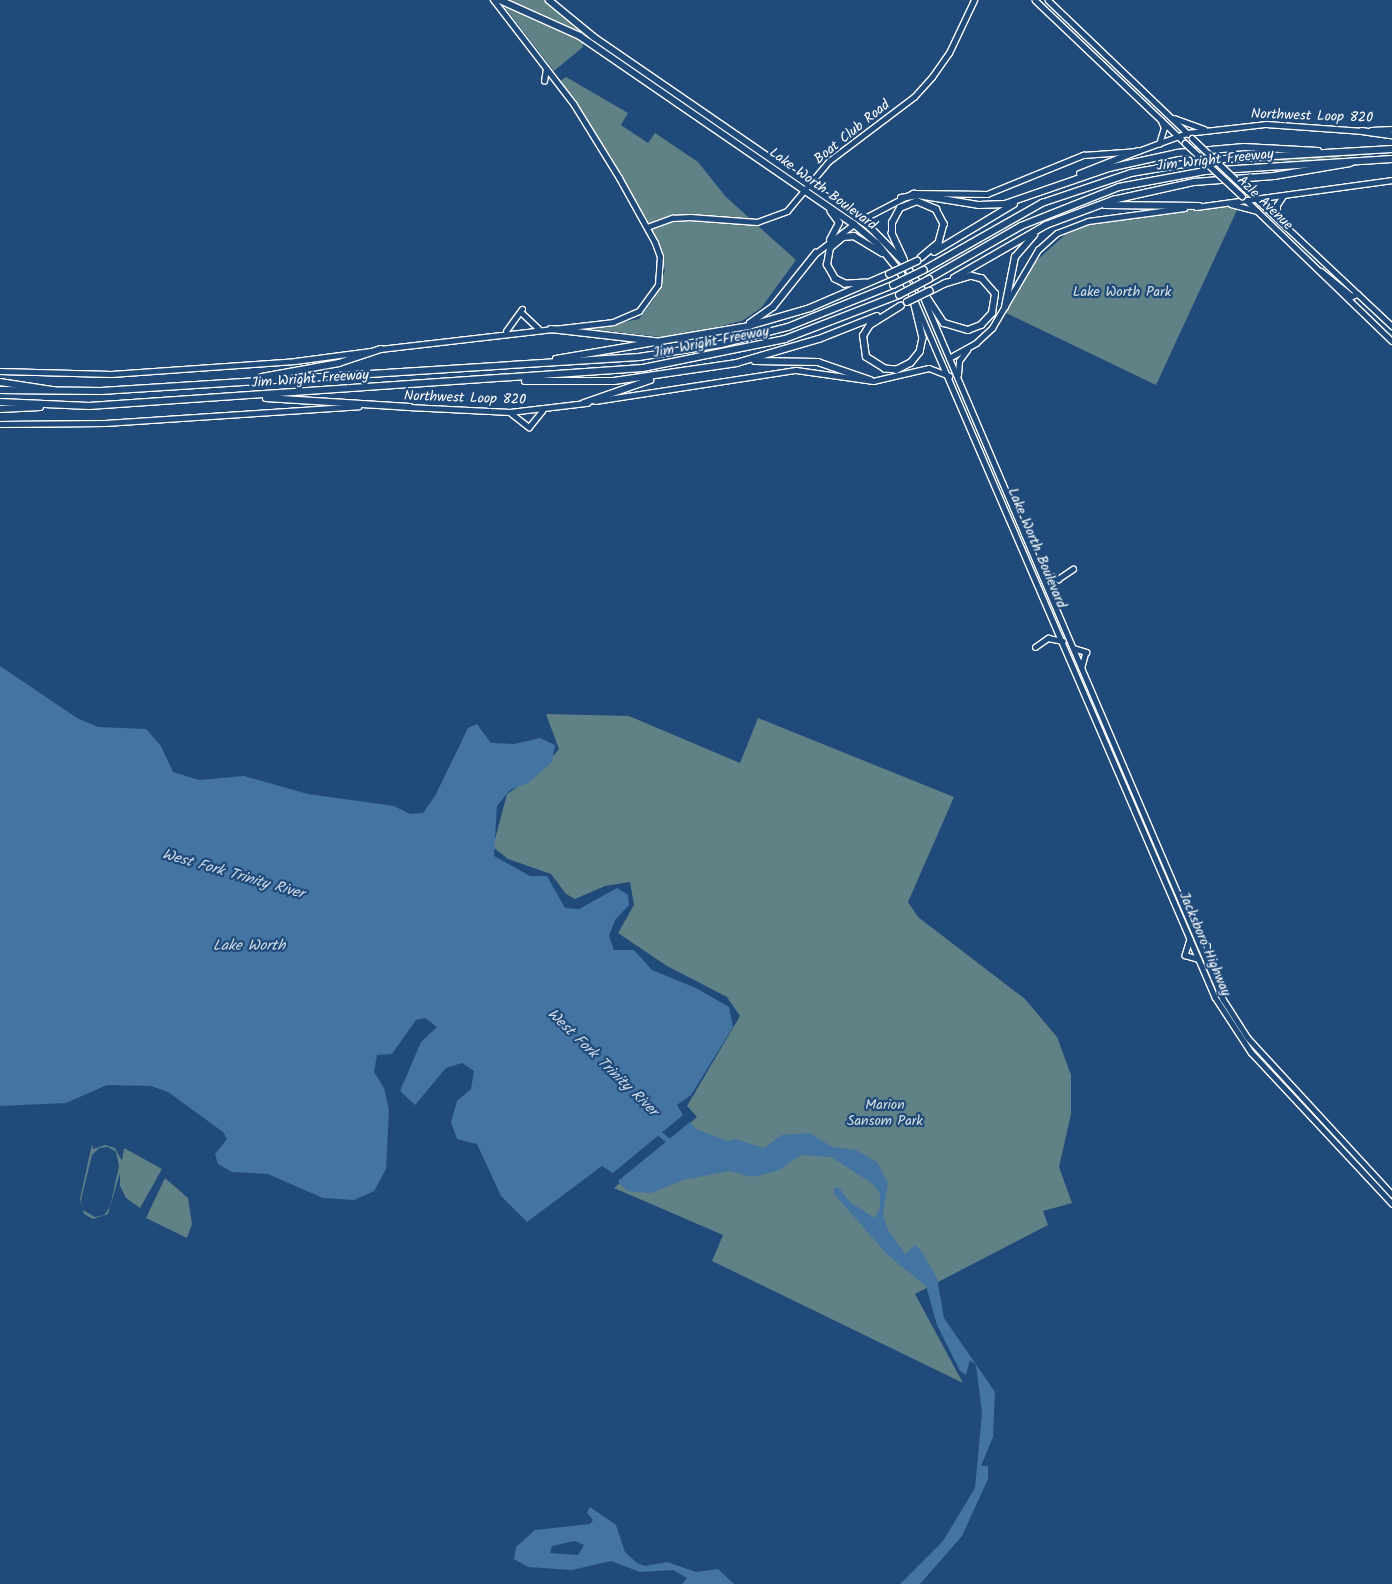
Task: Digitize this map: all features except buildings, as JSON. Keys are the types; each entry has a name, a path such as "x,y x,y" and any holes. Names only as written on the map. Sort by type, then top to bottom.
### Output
{"highway":[{"name":"Lake Worth Boulevard","path":"500,0 580,36 826,204 854,224 901,272 912,293"},
{"name":"Lake Worth Boulevard","path":"549,0 574,23 862,220 904,262 920,289"},
{"path":"668,96 678,94"},
{"path":"674,100 686,100"},
{"path":"1362,131 1392,135"},
{"path":"1060,184 1134,161 1190,151 1273,147 1324,153"},
{"name":"Jim Wright Freeway","path":"0,390 60,392 196,385 639,357 721,344 823,315 924,270 1042,203 1131,173 1207,160 1392,149"},
{"path":"544,363 737,329 810,308 919,260 1018,201 1138,151"},
{"name":"Jim Wright Freeway","path":"0,402 48,406 230,397 613,371 716,356 813,330 900,295 1020,226 1119,187 1205,171 1392,159"},
{"path":"912,293 920,324 921,349 907,366 885,369 866,357 863,336 870,325 907,302 930,291 944,284 1046,225 1098,205 1161,188 1302,173 1355,161"},
{"path":"901,198 918,195 979,205 1018,201"},
{"path":"904,262 892,234 892,223 900,208 917,201 936,209 944,224 939,243 919,260"},
{"path":"826,204 839,223 830,240"},
{"path":"1098,205 1199,206"},
{"path":"1005,307 1015,257 1028,239 1046,225"},
{"path":"871,282 845,284 831,275 827,257 833,244 843,237 859,237 901,272"},
{"path":"737,329 761,318 773,307 816,253"},
{"path":"920,289 938,317 952,327 975,328 992,313 995,294 982,279 970,276 944,284"},
{"path":"471,380 596,382 674,374 748,361 837,333 900,306"},
{"path":"550,329 665,343"},
{"path":"196,385 340,363 381,349"},
{"path":"748,361 818,362 870,380"},
{"path":"584,403 674,374"},
{"path":"0,382 60,392"},
{"path":"230,397 410,407"},
{"path":"0,409 48,406"}],"main road":[{"path":"0,371 111,374 295,361 504,332 613,322 626,319 646,305 660,274 660,257 647,228 590,129 493,0"},
{"name":"Boat Club Road","path":"647,228 672,218 690,217 762,221 787,211 806,191 828,161 910,100 927,82 949,53 974,0"},
{"name":"Azle Avenue","path":"1035,0 1260,212 1392,341"},
{"name":"Azle Avenue","path":"1048,0 1392,326"},
{"path":"1050,14 1057,8"},
{"path":"1067,30 1073,23"},
{"path":"544,81 545,68"},
{"path":"1170,116 1208,130"},
{"path":"1159,144 1164,128 1161,120"},
{"name":"Northwest Loop 820","path":"862,220 901,198 931,190 987,194 1083,155 1138,151 1187,133 1266,124 1362,131 1392,129"},
{"path":"949,358 968,348 988,332 1038,250 1066,228 1094,220 1247,201 1392,180"},
{"path":"1278,218 1277,205 1284,195"},
{"path":"1224,203 1260,212"},
{"path":"816,253 830,240 854,224"},
{"path":"1317,269 1352,296 1358,294"},
{"name":"Lake Worth Boulevard","path":"920,289 1072,645"},
{"name":"Lake Worth Boulevard","path":"912,293 951,377 1067,650"},
{"path":"504,332 522,311 534,326 550,329"},
{"path":"953,383 958,379 960,361 968,348"},
{"name":"Northwest Loop 820","path":"0,424 105,423 355,406 510,412 542,411 796,370 870,380 890,379 929,368 951,377"},
{"path":"510,412 529,427 542,411"},
{"path":"1039,568 1052,579 1064,577 1073,570"},
{"path":"1036,647 1048,638 1064,641"},
{"path":"1072,645 1086,652 1082,669"},
{"name":"Jacksboro Highway","path":"1072,645 1179,897 1202,959 1234,1031 1392,1203"},
{"name":"Jacksboro Highway","path":"1067,650 1190,938 1238,1025 1297,1092 1392,1194"},
{"path":"1174,899 1179,897"},
{"path":"1190,938 1185,955 1202,959 1207,946"},
{"path":"1293,1096 1297,1092"}],"green space":[{"path":"499,0 545,0 583,34 583,47 554,71"},
{"path":"566,77 628,113 621,125 648,143 655,133 698,162 726,197 796,260 761,308 742,321 671,338 588,329 639,319 654,299 665,271 658,244 560,81"},
{"path":"1392,152 1314,160 1221,163"},
{"name":"Lake Worth Park","path":"1225,205 1237,210 1156,385 1006,313 1037,260 1066,234 1088,225"},
{"name":"Marion Sansom Park","path":"546,714 629,716 740,763 758,718 954,797 908,902 918,917 1025,999 1057,1037 1071,1075 1071,1114 1059,1167 1072,1203 1043,1211 1048,1225 915,1294 963,1383 712,1261 723,1235 614,1188 697,1117 687,1106 740,1016 727,997 667,966 618,933 634,905 630,882 605,886 575,899 566,894 551,874 508,859 493,847 507,794 539,773 559,749"},
{"path":"92,1144 93,1149 105,1145 115,1148 122,1161 124,1148 162,1169 140,1208 126,1198 120,1186 120,1173 108,1214 93,1219 84,1214 80,1199","holes":["108,1147 116,1152 119,1166 110,1207 104,1215 95,1217 83,1210 81,1200 92,1155 99,1148"]},
{"path":"165,1178 188,1198 192,1224 187,1238 146,1218"}],"water":[{"name":"Lake Worth","path":"0,666 77,718 98,727 146,729 161,746 173,772 199,780 244,776 308,794 394,806 410,814 423,813 435,796 468,728 477,724 491,743 514,744 540,738 555,745 552,762 528,783 510,790 497,806 494,856 530,876 547,876 565,908 579,909 617,888 628,895 629,905 615,920 609,936 614,950 634,950 652,970 696,988 729,1007 733,1027 691,1095 677,1105 683,1115 613,1173 602,1166 527,1222 501,1196 477,1144 457,1139 451,1122 457,1101 471,1089 474,1071 462,1063 446,1068 415,1105 400,1091 421,1042 437,1027 425,1018 416,1020 392,1054 377,1055 374,1072 384,1088 389,1110 386,1169 374,1191 354,1200 323,1198 268,1174 232,1172 218,1164 215,1154 227,1139 223,1132 168,1092 151,1086 107,1085 66,1103 0,1106"},
{"path":"690,1122 696,1129 728,1141 735,1139 764,1148 782,1135 809,1133 832,1147 856,1150 877,1162 888,1183 883,1214 888,1230 905,1254 915,1245 922,1252 937,1278 944,1318 995,1392 993,1437 981,1466 988,1466 988,1479 962,1536 920,1584 900,1584 943,1541 975,1488 982,1413 976,1365 970,1360 966,1375 960,1371 937,1325 926,1286 889,1256 834,1194 834,1187 839,1188 850,1202 875,1218 880,1208 880,1194 873,1184 831,1157 801,1155 777,1171 752,1177 730,1171 683,1180 651,1193 627,1191 618,1181"},
{"path":"590,1507 616,1525 625,1552 637,1563 645,1566 667,1562 696,1572 718,1569 734,1584 682,1584 687,1578 673,1570 640,1572 611,1561 572,1570 528,1567 514,1559 516,1547 535,1530 590,1524 593,1520 587,1513","holes":["575,1541 584,1545 578,1555 550,1553 552,1546"]}],"waterway":[{"name":"West Fork Trinity River","path":"656,1131 673,1144"}]}
